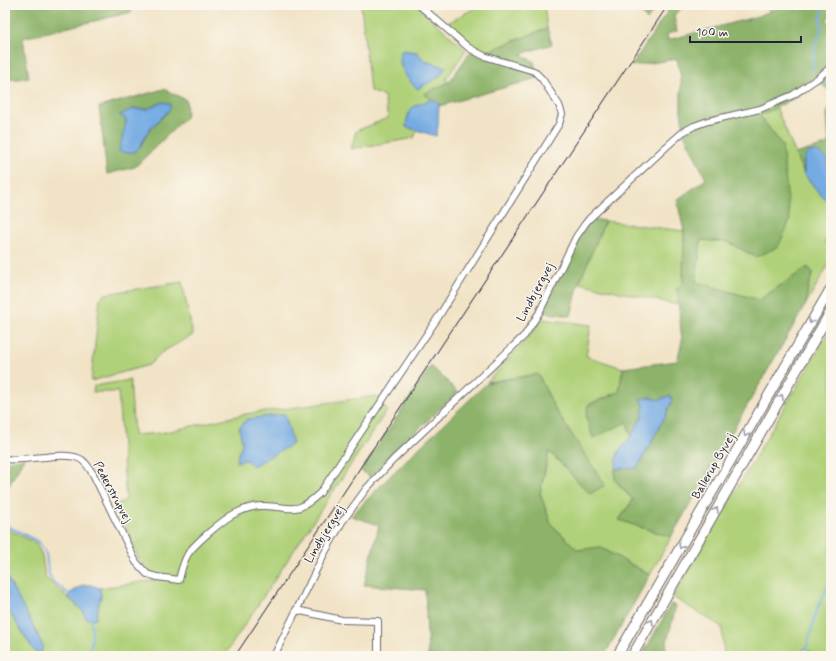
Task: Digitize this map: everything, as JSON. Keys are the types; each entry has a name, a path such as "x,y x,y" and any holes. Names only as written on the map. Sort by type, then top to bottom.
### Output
{"main road":[{"name":"Ballerup Byvej","path":"617,656 831,288"},
{"name":"Ballerup Byvej","path":"632,656 831,311"}],"street":[{"name":"Pederstrupvej","path":"5,459 66,456 78,458 84,462 93,474 136,562 147,574 179,580 182,567 189,553 198,541 233,514 247,508 261,506 290,510 300,508 310,503 320,493 439,316 560,124 562,114 559,105 542,79 534,71 484,56 469,48 419,5"},
{"name":"Lindbjergvej","path":"274,656 324,554 342,522 366,489 393,460 524,335 539,313 576,237 589,219 683,132 708,121 760,109 793,95 818,78 831,66"},
{"path":"296,610 342,620 378,621 378,656"}],"green space":[{"path":"5,5 131,5 132,12 23,38 29,78 5,80"},
{"path":"361,5 416,5 466,50 446,79 449,82 424,94 433,99 414,106 406,127 417,130 414,138 351,149 356,131 388,118 384,96 370,91"},
{"path":"480,5 544,5 547,28 489,51 470,47 448,23"},
{"path":"636,5 657,5 647,20"},
{"path":"672,5 685,5 674,15 677,31 667,34 668,40 755,17 787,5 827,5 831,9 827,20 831,27 831,92 818,81 798,96 760,116 782,145 790,221 778,247 756,257 728,242 701,240 696,282 759,300 808,267 813,273 808,287 806,304 671,537 619,520 633,500 615,480 615,469 637,468 651,444 670,395 659,400 650,397 641,399 644,405 642,417 631,436 627,422 593,438 586,417 588,405 619,392 623,368 677,361 682,341 677,289 683,283 684,231 677,200 706,179 685,136 681,112 681,77 677,59 631,66"},
{"path":"759,5 787,5 772,11"},
{"path":"547,28 552,44 521,54 534,62 538,78 439,106 439,104 424,94 449,82 471,51 484,58 489,51"},
{"path":"164,89 186,100 187,116 135,167 107,174 99,107","holes":["163,102 170,109 149,131 140,147 125,118 133,109 147,109"]},
{"path":"831,105 831,174 828,169 827,159 823,156 803,162 804,174 795,154 829,144 827,114"},
{"path":"776,107 804,174 820,194 831,204 831,232 824,243 831,247 831,260 806,304 808,287 813,273 808,267 759,300 696,282 701,240 728,242 756,257 782,145 760,116"},
{"path":"592,219 605,221 579,283 571,316 542,312 578,237"},
{"path":"605,221 684,231 683,283 677,289 679,305 579,283"},
{"path":"182,282 193,335 162,352 149,365 91,381 100,298 105,294"},
{"path":"543,319 591,325 586,356 623,368 619,392 588,405 627,422 631,436 618,453 615,480 633,500 619,520 671,537 650,575 600,547 578,550 551,524 540,493 549,451 590,494 555,409 538,374 487,382 527,339"},
{"path":"831,328 831,656 817,656 804,648 802,656 724,656 722,627 673,597"},
{"path":"431,366 458,392 381,465 371,477 361,471"},
{"path":"538,374 555,409 605,485 590,494 549,451 540,493 551,524 578,550 600,547 650,575 604,656 428,656 425,590 364,585 379,525 351,516 398,468 487,383"},
{"path":"130,380 134,435 161,433 246,414 376,396 387,410 224,656 5,656 5,528 36,543 42,555 45,577 83,611 86,618 101,597 100,588 162,579 150,571 139,560 117,504 126,500 118,392 93,392 94,386"},
{"path":"24,458 5,493 5,462"},
{"path":"671,604 676,606 666,646 666,656 642,656"}],"water":[{"path":"402,50 417,52 425,61 446,67 439,77 417,89 406,76 401,66 400,56"},
{"path":"433,99 439,104 436,136 406,127 410,110 421,103"},
{"path":"163,102 170,104 170,109 150,129 139,148 132,153 119,151 126,122 125,118 119,115 133,109 147,109"},
{"path":"809,152 818,152 827,159 828,169 831,174 831,204 820,194 804,174 804,157"},
{"path":"670,395 672,400 665,417 637,468 615,469 618,453 631,436 642,417 644,405 640,399 650,397 659,400"},
{"path":"285,414 293,444 253,466 246,460 236,462 242,443 239,428 247,419"},
{"path":"5,574 43,646 41,653 35,652 11,615 5,610"},
{"path":"83,585 91,585 100,588 101,596 96,618 90,620 86,618 83,611 68,597 69,594"}],"waterway":[{"path":"814,70 813,59 821,29 821,17 824,5"},
{"path":"825,83 831,89"},
{"path":"827,160 831,148 831,130"},
{"path":"5,525 39,542 46,553 48,572 53,582 69,594"},
{"path":"806,649 817,609 831,579"},
{"path":"88,656 92,637 90,618"}],"tram line":[{"path":"235,656 668,5"}]}
